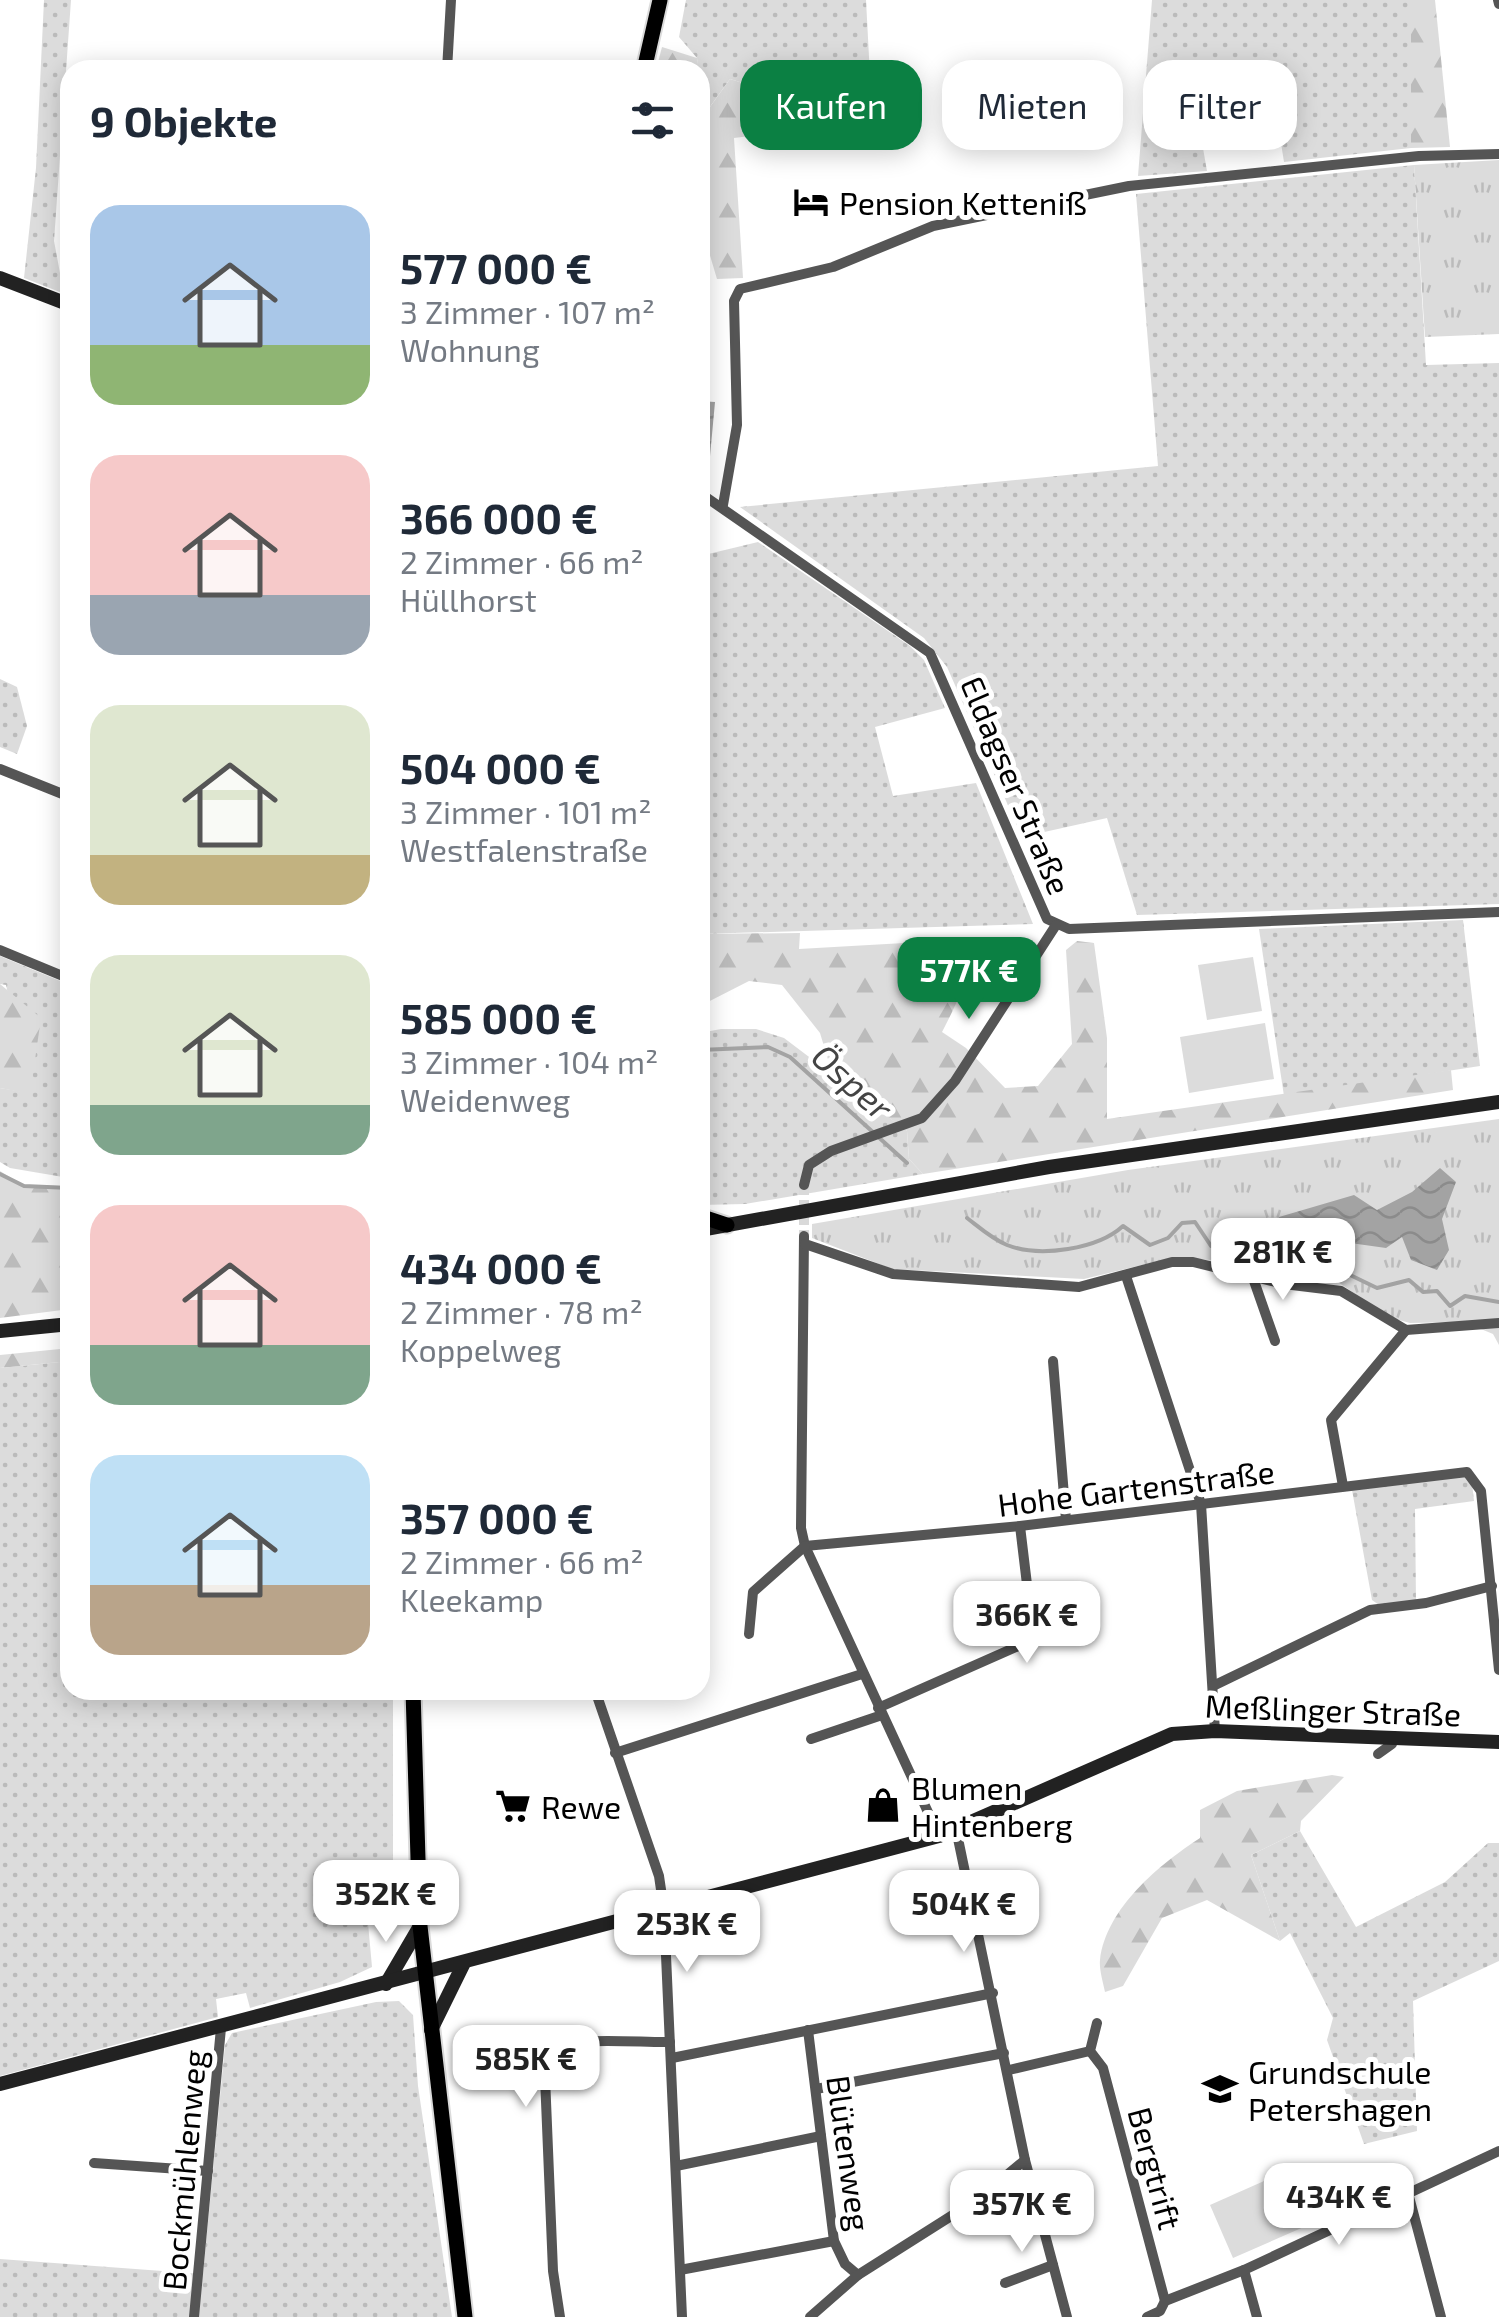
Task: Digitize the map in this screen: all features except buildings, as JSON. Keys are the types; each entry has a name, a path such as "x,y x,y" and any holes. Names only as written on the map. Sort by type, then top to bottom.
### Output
{"main road":[{"path":"646,60 660,0"},
{"path":"1,283 60,303"},
{"path":"710,1228 1049,1168 1499,1102"},
{"path":"710,1219 727,1225"},
{"path":"0,1332 60,1325"},
{"path":"413,1700 420,1926 464,2317"},
{"name":"Meßlinger Straße","path":"0,2084 426,1975 939,1836 1172,1734 1214,1730 1499,1742"},
{"path":"386,1984 420,1926"},
{"path":"431,2030 463,1965"}],"street":[{"path":"447,60 450,0"},
{"path":"724,505 737,425 734,301 740,289 833,267 932,226 1129,186 1418,156 1499,154"},
{"name":"Eldagser Straße","path":"710,497 930,654 1025,874 1047,919 1056,925 1069,929 1499,912"},
{"path":"0,769 60,793"},
{"path":"804,1184 809,1165 869,1136 922,1118 954,1081 1056,925"},
{"path":"0,950 60,975"},
{"path":"939,1836 805,1546 801,1528 805,1240 893,1274 1079,1287 1172,1262 1193,1262 1253,1278 1341,1291 1406,1330 1499,1322"},
{"path":"1126,1276 1201,1504 1214,1730"},
{"path":"1253,1278 1275,1340"},
{"path":"1343,1486 1331,1420 1406,1330"},
{"path":"1053,1361 1066,1520"},
{"name":"Hohe Gartenstraße","path":"805,1546 1020,1526 1467,1472 1481,1492 1492,1586"},
{"path":"811,1739 1025,1643 1032,1626 1020,1526"},
{"path":"750,1634 753,1592 805,1546"},
{"path":"1213,1686 1370,1610 1426,1603 1492,1586 1499,1670"},
{"path":"614,1754 862,1674"},
{"path":"598,1700 659,1876 664,1910 682,2317"},
{"path":"1378,1754 1392,1744 1394,1736"},
{"path":"956,1829 1010,2070 1025,2160 1067,2317"},
{"path":"672,2058 993,1993"},
{"path":"1010,2070 1090,2051 1096,2022"},
{"name":"Bockmühlenweg","path":"194,2317 221,2028"},
{"name":"Blütenweg","path":"808,2030 834,2241 845,2264 858,2275"},
{"path":"560,2317 544,2077 548,2057 558,2047 578,2043 670,2042"},
{"name":"Bergtrift","path":"1090,2051 1102,2068 1165,2302"},
{"path":"816,2089 1004,2053"},
{"path":"676,2166 821,2136"},
{"path":"1148,2317 1160,2311 1165,2302 1244,2270 1499,2151"},
{"path":"810,2317 858,2275 978,2199 1025,2160"},
{"path":"94,2163 208,2172"},
{"path":"1408,2193 1440,2317"},
{"path":"680,2270 834,2241"},
{"path":"1004,2283 1053,2265"},
{"path":"1244,2270 1257,2317"}],"green space":[{"path":"44,0 71,0 67,60 60,60 60,156 54,241 60,292 24,278 36,168"},
{"path":"686,0 866,0 869,60 740,60 740,82 730,79 710,107 710,60 697,58 679,37"},
{"path":"1152,0 1411,0 1411,148 1284,162 1282,150 1297,150 1297,60 1147,60"},
{"path":"1411,0 1435,0 1450,147 1411,148"},
{"path":"662,47 697,60 659,60"},
{"path":"730,79 740,82 740,137 734,138 743,278 717,279 710,256 710,107"},
{"path":"1143,113 1143,150 1203,150 1207,171 1138,176"},
{"path":"1499,160 1499,334 1425,337 1414,165"},
{"path":"1414,165 1426,365 1499,363 1499,904 1137,915 1107,818 1022,837 947,667 924,638 740,507 1158,466 1136,194"},
{"path":"758,542 910,646 924,660 945,708 875,727 893,796 976,783 1033,924 710,934 710,554"},
{"path":"0,679 17,687 27,726 17,754 0,747"},
{"path":"1463,920 1480,1066 1284,1096 1259,929"},
{"path":"800,933 799,949 957,940 963,951 965,974 942,1032 966,1048 1005,1088 1038,1086 1072,1044 1066,950 1077,941 1094,943 1107,1038 1107,1119 1451,1070 1453,1090 923,1174 909,1159 907,1131 833,1076 820,1033 782,985 749,981 710,1001 710,934"},
{"path":"0,956 60,981 60,1176 10,1168 0,1162 0,1088 30,1093 6,985 0,984"},
{"path":"1253,957 1262,1011 1207,1020 1198,965"},
{"path":"0,984 41,1018 30,1094 0,1088"},
{"path":"1265,1023 1274,1079 1189,1093 1180,1037"},
{"path":"756,1029 784,1038 907,1131 909,1159 923,1174 745,1204 710,1205 710,1031"},
{"path":"1499,1119 1499,1345 1493,1334 1464,1322 1410,1323 1388,1317 1338,1282 1290,1278 1212,1260 1171,1258 1084,1279 892,1269 812,1238 812,1224 1128,1170"},
{"path":"0,1171 24,1186 60,1186 60,1310 0,1318"},
{"path":"60,1349 60,1362 0,1368 0,1355"},
{"path":"60,1362 60,1700 393,1700 393,1861 365,1890 372,1967 340,1982 250,2008 246,1993 216,1999 218,2017 0,2076 0,1368"},
{"path":"1465,1476 1472,1483 1474,1501 1415,1509 1416,1601 1379,1605 1372,1600 1352,1490"},
{"path":"1332,1775 1344,1777 1301,1821 1300,1831 1251,1855 1280,1941 1207,1900 1162,1918 1123,1986 1105,1992 1100,1960 1113,1923 1152,1874 1200,1838 1200,1810 1237,1791"},
{"path":"1300,1831 1356,1927 1445,1882 1488,1843 1499,1843 1499,1961 1413,2001 1417,2131 1364,2144 1327,2040 1333,2018 1290,1933 1280,1941 1251,1855"},
{"path":"399,2001 413,2015 418,2086 452,2317 0,2317 0,2259 203,2274 225,2045 232,2033 376,2002"},
{"path":"1298,2166 1322,2219 1233,2258 1210,2205"}],"water":[{"path":"710,402 715,402 710,456"},
{"path":"1440,1168 1456,1182 1442,1219 1449,1250 1437,1270 1411,1260 1402,1237 1386,1248 1279,1227 1279,1217 1354,1195 1377,1210 1412,1192"}],"waterway":[{"name":"Ösper","path":"710,1050 768,1047 790,1057 907,1163"},
{"name":"Ösper","path":"0,1174 24,1186 60,1188"},
{"name":"Ösper","path":"967,1218 1002,1243 1036,1251 1084,1246 1123,1226 1150,1245 1168,1238 1182,1223 1195,1222 1211,1246 1250,1232 1277,1250 1296,1250 1314,1268 1346,1273 1377,1288 1409,1280 1423,1292 1437,1291 1450,1306 1465,1296 1499,1302"}],"tunnel":[{"path":"804,1185 804,1236"}],"place":[{"name":"Pension Ketteniß","path":"811,202"},
{"name":"Blumen Hintenberg","path":"883,1805"},
{"name":"Rewe","path":"513,1806"},
{"name":"Grundschule Petershagen","path":"1220,2089"}]}
